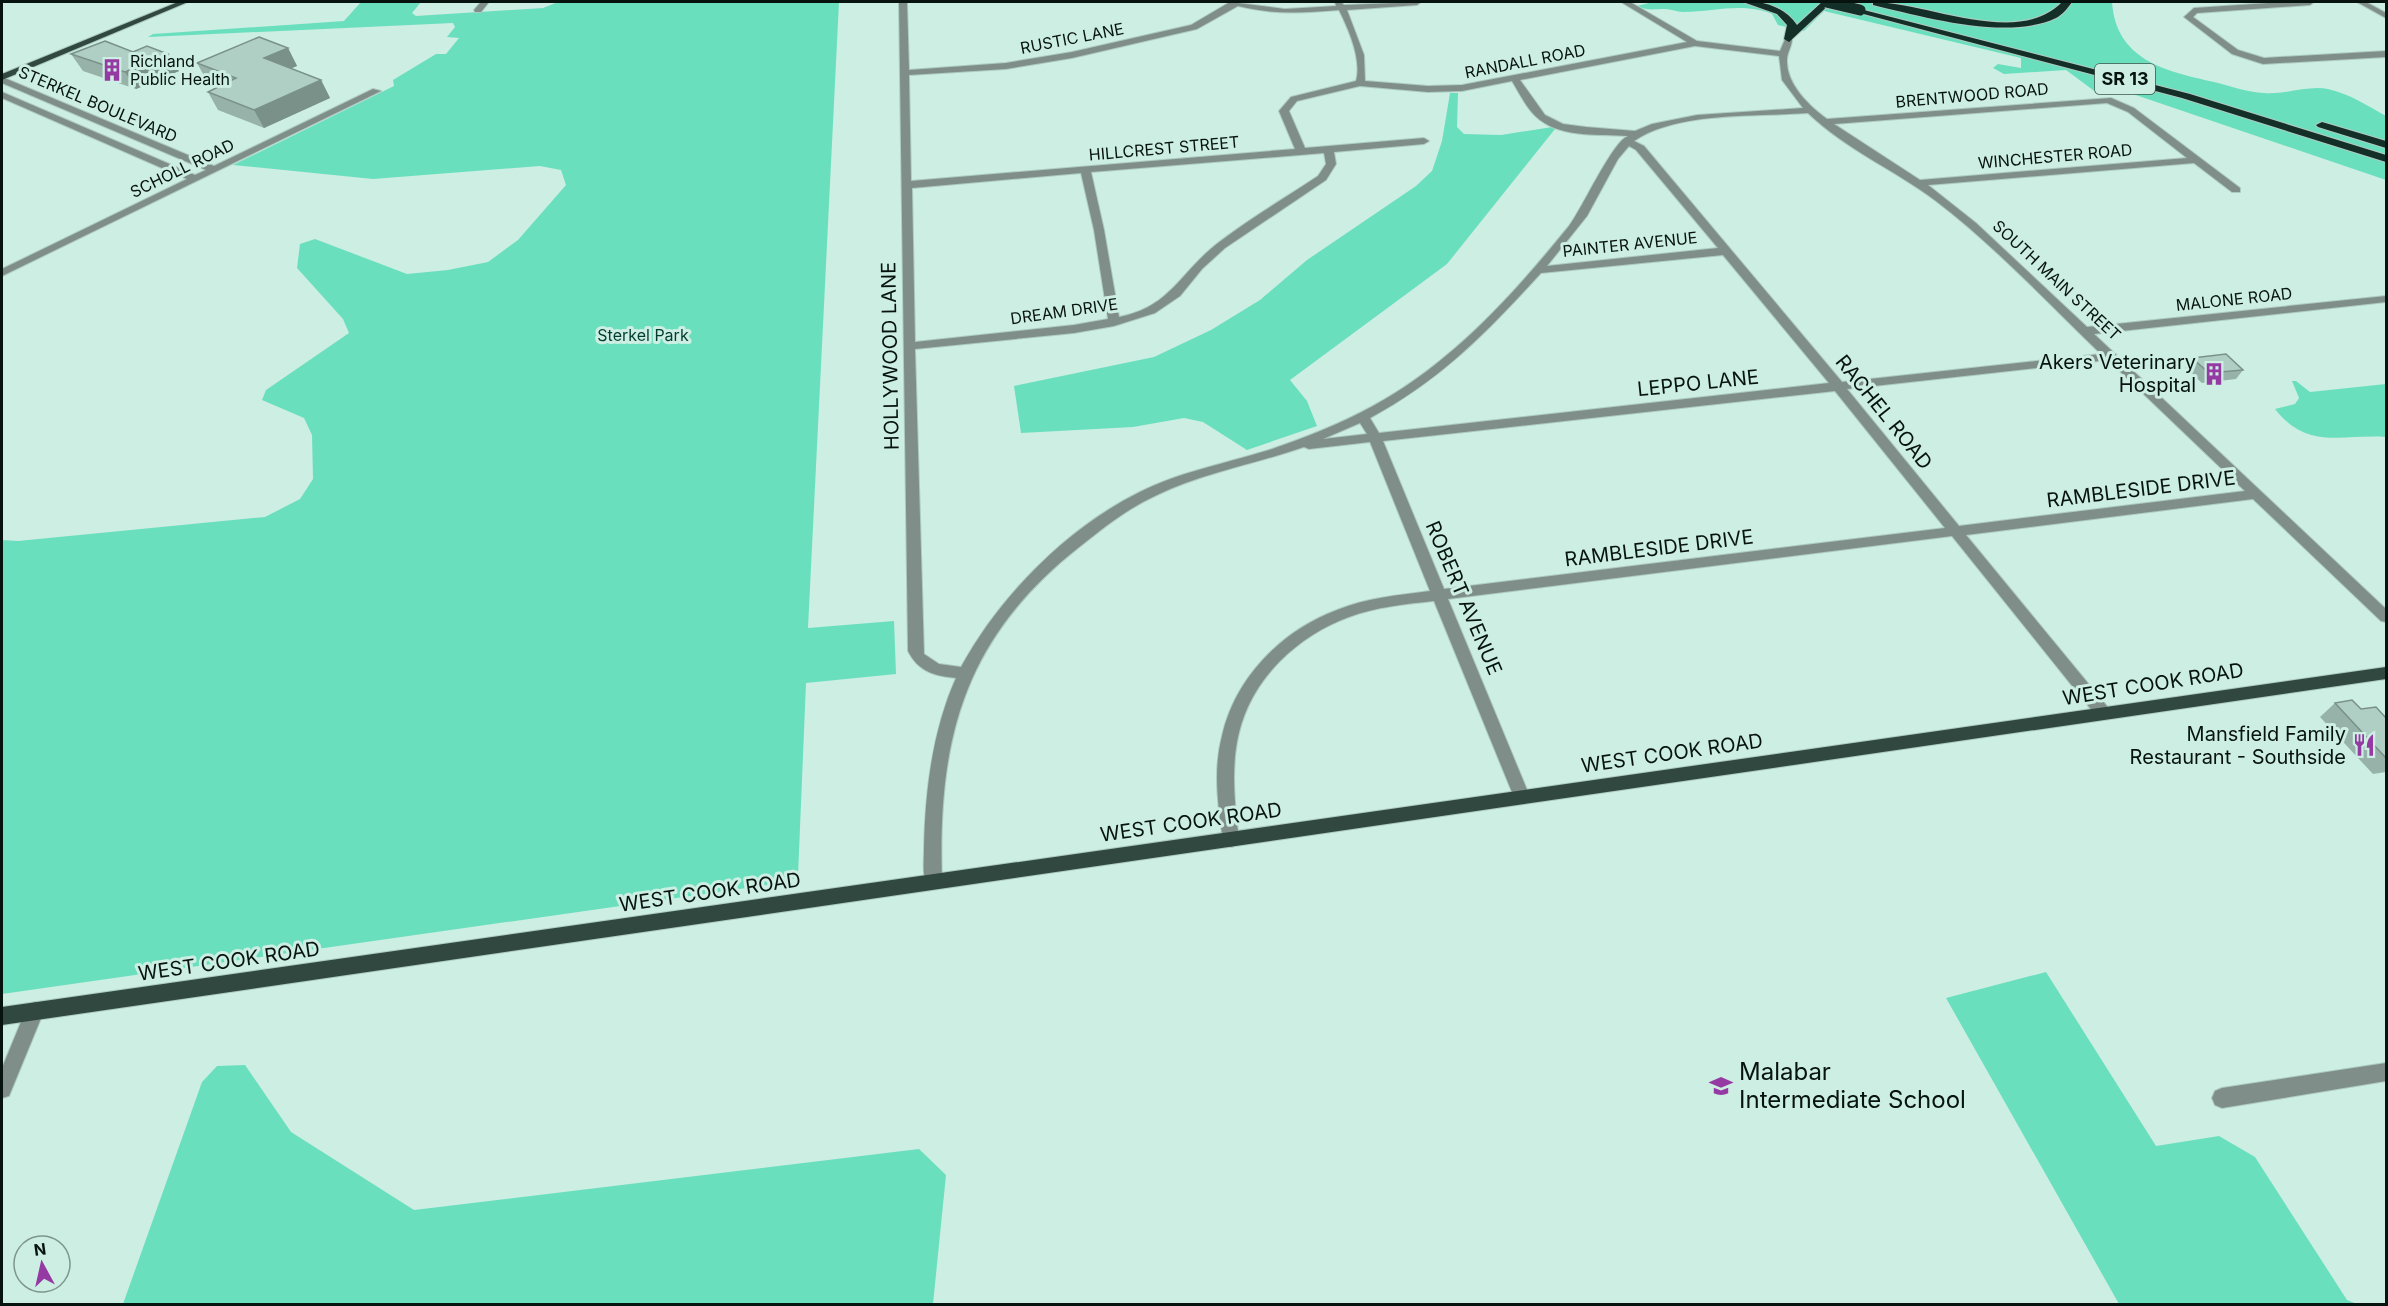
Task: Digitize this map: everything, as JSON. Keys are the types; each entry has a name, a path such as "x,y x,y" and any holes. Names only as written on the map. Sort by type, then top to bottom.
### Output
{"highway":[{"path":"1748,2 1786,16 1792,25 1789,39"},
{"path":"1789,39 1826,2"},
{"name":"SR 13","path":"1826,2 2186,96 2386,159"},
{"path":"1870,2 1954,19 2006,24 2050,17 2063,9 2067,2"},
{"name":"SR 13","path":"1870,2 2234,98"},
{"path":"2305,120 2386,145"}],"main road":[{"path":"2,79 184,2"},
{"name":"WEST COOK ROAD","path":"2,1016 2386,673"}],"street":[{"path":"478,10 485,2"},
{"name":"HOLLYWOOD LANE","path":"903,2 915,651 919,660 927,666 966,674"},
{"path":"1236,2 1274,11 1340,5 1417,2"},
{"name":"RUSTIC LANE","path":"904,73 1006,66 1072,55 1194,27 1236,2"},
{"path":"1625,2 1695,43 1782,54 1789,39"},
{"path":"2310,2 2194,11 2188,17 2193,23 2235,52 2263,61 2386,54"},
{"path":"2361,2 2386,16"},
{"path":"1340,5 1353,30 1363,76 1360,83"},
{"name":"RANDALL ROAD","path":"1301,152 1286,116 1285,107 1300,97 1360,83 1439,89 1514,78 1695,43"},
{"name":"SOUTH MAIN STREET","path":"1782,54 1782,65 1787,82 1809,110 1918,183 1972,225 2386,617"},
{"path":"1514,78 1548,122 1631,137"},
{"name":"STERKEL BOULEVARD","path":"2,79 215,170"},
{"name":"SCHOLL ROAD","path":"2,273 376,91"},
{"name":"STERKEL BOULEVARD","path":"2,95 196,179"},
{"name":"BRENTWOOD ROAD","path":"1825,122 2108,100 2121,104 2195,160"},
{"path":"933,881 932,853 939,778 952,710 966,674 1003,615 1052,560 1111,516 1158,488 1288,448 1363,417 1445,365 1538,270 1582,216 1619,148 1631,137 1675,121 1809,110"},
{"name":"RACHEL ROAD","path":"1631,137 1839,387 2104,714"},
{"name":"HILLCREST STREET","path":"906,185 1424,141"},
{"name":"DREAM DRIVE","path":"911,346 1074,329 1114,322 1151,311 1170,299 1205,260 1221,246 1317,182 1331,164 1328,149"},
{"path":"2195,160 2236,190"},
{"name":"WINCHESTER ROAD","path":"1918,183 2195,160"},
{"path":"1085,170 1099,230 1114,322"},
{"name":"PAINTER AVENUE","path":"1538,270 1725,251"},
{"name":"MALONE ROAD","path":"2085,331 2386,299"},
{"name":"LEPPO LANE","path":"1288,448 2112,356"},
{"name":"ROBERT AVENUE","path":"1363,417 1375,438 1522,797"},
{"name":"RAMBLESIDE DRIVE","path":"1232,840 1225,786 1227,742 1238,706 1258,674 1292,641 1325,620 1363,607 1440,595 2258,494"},
{"path":"2,1089 35,1011"},
{"path":"2222,1098 2386,1072"}],"green space":[{"name":"Sterkel Park","path":"361,2 421,2 412,13 416,16 543,8 558,2 839,2 808,628 894,621 896,674 806,683 798,876 788,882 2,994 2,540 18,541 265,517 300,499 313,479 312,435 304,418 262,400 266,390 349,333 343,319 297,268 300,244 315,239 407,274 448,270 488,262 518,240 566,185 561,170 540,166 373,179 233,165 394,86 393,80 436,54 446,54 459,38 447,37 455,27 453,23 148,37 153,34 344,21"},
{"path":"1653,2 2112,2 2116,22 2123,37 2133,50 2146,60 2161,67 2196,78 2258,92 2280,93 2313,88 2328,89 2351,97 2386,116 2386,180 2124,91 2097,93 2066,70 2004,74 1993,68 1998,64 2021,68 2021,58 1824,11 1804,31 1778,25 1772,14 1761,10 1728,8 1683,12 1637,6"},
{"path":"1450,93 1458,93 1457,127 1464,134 1501,135 1552,127 1555,129 1447,264 1290,380 1307,401 1317,426 1247,450 1203,422 1184,418 1133,427 1021,433 1014,386 1154,357 1211,330 1260,300 1307,260 1416,186 1432,171 1442,141"},
{"path":"2292,381 2296,381 2310,392 2386,384 2386,437 2326,437 2300,430 2287,422 2275,409 2295,404 2299,398"},
{"path":"2046,972 2156,1146 2219,1136 2255,1157 2347,1300 2357,1304 2119,1304 1946,998"},
{"path":"245,1065 291,1132 414,1210 919,1149 946,1175 933,1304 123,1304 202,1082 217,1066"}],"building":[{"path":"259,37 288,48 264,58 321,80 254,110 208,92 236,78 197,63"},
{"path":"105,41 133,52 147,46 168,54 125,72 71,54"},
{"path":"2226,354 2243,370 2209,373 2192,358"},
{"path":"2352,700 2361,709 2376,707 2386,718 2386,758 2335,703"}],"place":[{"name":"Richland Public Health","path":"112,70"},
{"name":"Akers Veterinary Hospital","path":"2214,374"},
{"name":"Mansfield Family Restaurant - Southside","path":"2364,745"},
{"name":"Malabar Intermediate School","path":"1721,1086"}]}
